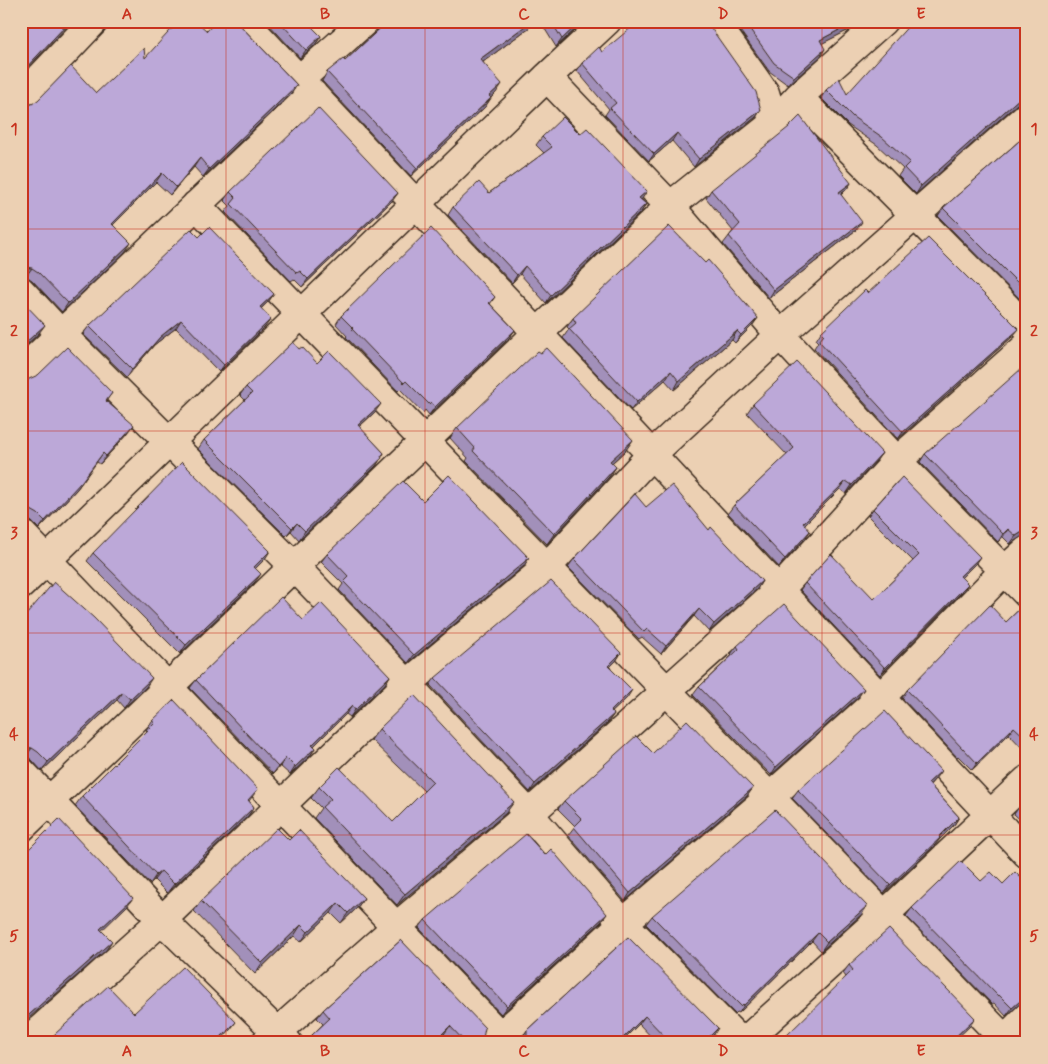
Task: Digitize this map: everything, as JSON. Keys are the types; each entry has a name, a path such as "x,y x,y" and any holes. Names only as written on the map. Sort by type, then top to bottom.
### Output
{"street":[{"path":"21,98 94,21"},
{"path":"244,21 1027,854"},
{"path":"21,372 196,205 365,21"},
{"path":"21,585 607,21"},
{"path":"714,21 765,93 774,122"},
{"path":"21,828 670,206 774,122 798,96 883,21"},
{"path":"547,77 670,206 780,335 896,460 1027,594"},
{"path":"798,96 1027,328"},
{"path":"32,1033 162,920 407,684 547,567 652,454 780,335 1026,118"},
{"path":"196,205 884,915 1004,1042 1027,1017"},
{"path":"21,291 61,334 294,566 529,814 623,922 743,1043 991,816 1027,780"},
{"path":"21,771 276,1039 396,927 529,814 779,590 896,460 1027,346"},
{"path":"21,533 396,927 500,1040 623,922 770,797 880,698 1005,570 1027,550"}],"building":[{"path":"21,21 70,21 21,73"},
{"path":"179,21 196,21 207,31 216,21 237,21 297,85 209,169 200,158 176,187 162,173 112,224 131,243 68,303 38,272 32,268 24,267 21,269 21,104 32,104 38,100 71,66 96,93 144,48 145,58"},
{"path":"279,21 306,21 321,36 306,50"},
{"path":"388,21 532,21 480,59 502,84 489,96 491,98 417,168 327,72 343,59 345,61"},
{"path":"551,21 581,21 562,39"},
{"path":"639,21 706,21 756,92 761,110 699,159 677,133 654,154 610,108 616,103 582,63 599,47 602,52"},
{"path":"744,21 856,21 820,40 825,49 794,77 774,63"},
{"path":"913,21 1027,21 1027,94 1022,96 921,186 904,168 910,162 882,137 853,117 826,90 839,78 847,94"},
{"path":"318,108 398,193 308,279 300,271 297,273 231,204 236,198 230,192"},
{"path":"800,116 851,183 839,192 862,222 774,290 729,236 740,224 711,190"},
{"path":"563,117 580,134 587,128 647,191 639,198 646,204 551,295 525,266 517,275 453,207 479,182 489,193 552,147 542,137"},
{"path":"1027,134 1027,292 943,208"},
{"path":"669,226 705,263 708,260 758,318 741,335 737,331 679,381 671,371 637,402 569,329 576,323 573,318"},
{"path":"209,227 274,294 260,307 271,319 224,365 181,320 160,337 132,369 89,326 191,229 199,237"},
{"path":"431,228 495,297 489,303 515,330 435,407 431,402 429,404 406,381 404,383 341,316"},
{"path":"928,238 1019,329 903,432 819,341 824,335 821,332 865,290 868,293"},
{"path":"21,300 45,325 24,344 21,341"},
{"path":"293,342 299,349 302,347 317,363 329,351 381,404 358,425 384,453 381,456 382,458 305,531 297,523 292,528 204,440 252,393 246,387"},
{"path":"67,347 112,393 106,401 134,425 106,456 103,453 82,481 45,521 31,510 21,510 21,388 29,379 38,375"},
{"path":"547,348 633,440 610,461 616,467 554,534 473,451 475,448 457,428 538,351 541,353"},
{"path":"797,362 882,453 852,485 846,481 803,523 810,531 785,559 734,505 794,448 753,404"},
{"path":"1021,369 1027,375 1027,529 1016,536 1008,529 1003,534 925,454"},
{"path":"182,462 270,551 254,567 261,574 186,645 93,553"},
{"path":"449,475 529,558 414,655 344,582 349,577 327,554 403,481 423,501"},
{"path":"902,477 980,557 960,576 968,584 885,668 805,583 831,554 874,599 919,555 873,509"},
{"path":"672,485 709,530 711,527 762,581 714,624 699,609 666,646 647,629 644,632 574,559 635,494 646,507"},
{"path":"551,581 621,653 608,666 632,690 611,711 614,714 535,784 435,678"},
{"path":"54,582 94,618 152,678 130,699 122,692 48,762 32,748 24,747 21,749 21,621"},
{"path":"281,597 303,620 321,603 390,676 355,710 352,706 312,745 315,748 295,767 286,758 278,767 196,680"},
{"path":"1027,602 1027,739 1014,727 977,763 907,690 990,605 1006,622"},
{"path":"784,604 864,689 776,767 699,687 739,649 737,646"},
{"path":"414,695 514,802 405,894 322,807 331,799 319,787 339,767 393,822 433,782 379,729"},
{"path":"174,700 258,789 248,800 254,807 174,884 161,871 156,875 82,796 155,723 152,721"},
{"path":"885,711 941,771 928,783 959,817 940,838 890,885 798,790"},
{"path":"687,720 753,788 630,893 574,827 582,819 564,801 636,736 653,753"},
{"path":"21,779 26,784 21,788"},
{"path":"1027,799 1027,813 1020,806"},
{"path":"775,810 867,906 827,942 818,933 741,1006 652,916"},
{"path":"59,819 133,898 100,929 112,941 21,1022 21,857"},
{"path":"277,828 289,840 299,830 364,898 348,913 338,903 308,932 301,925 262,963 201,901"},
{"path":"526,834 545,855 551,849 607,914 507,1006 425,920"},
{"path":"961,861 981,881 991,872 1003,884 1015,872 1027,884 1027,995 1012,1008 912,908"},
{"path":"889,929 975,1018 949,1043 779,1043 853,970 849,965"},
{"path":"628,937 718,1028 703,1043 671,1043 645,1016 618,1043 526,1043 527,1030"},
{"path":"401,940 485,1028 483,1038 486,1043 466,1043 450,1026 433,1043 320,1043 312,1035 330,1018 323,1010"},
{"path":"183,967 236,1022 215,1043 45,1043 108,986 134,1013"}]}
